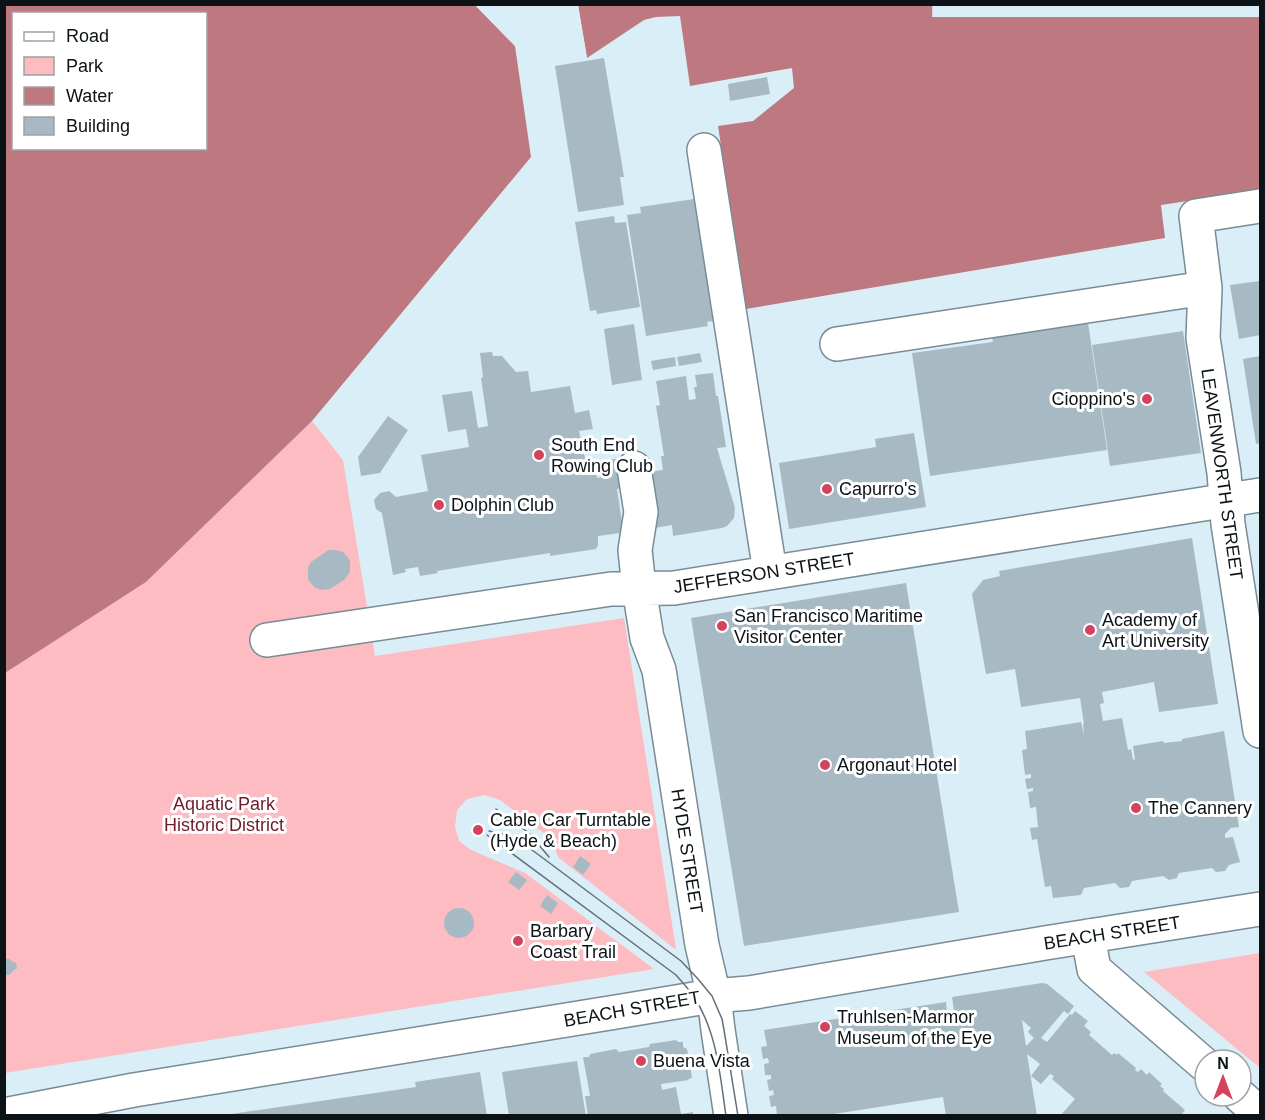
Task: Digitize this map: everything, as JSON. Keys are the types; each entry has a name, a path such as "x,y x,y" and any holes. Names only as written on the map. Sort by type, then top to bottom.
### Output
{"street":[{"path":"704,150 770,572"},
{"name":"LEAVENWORTH STREET","path":"1260,206 1196,216 1205,288 1203,338 1224,473 1228,524 1260,731"},
{"path":"837,344 1205,288"},
{"name":"HYDE STREET","path":"634,468 641,512 635,550 646,638 659,670 702,945 714,996 731,1116"},
{"name":"JEFFERSON STREET","path":"267,640 611,589 674,588 1260,495"},
{"name":"BEACH STREET","path":"4,1115 136,1103 714,996 749,993 1260,909"},
{"path":"1088,936 1094,969 1193,1055"}],"green space":[{"name":"Aquatic Park Historic District","path":"312,421 343,460 375,656 624,618 676,949 559,858 549,837 500,800 485,795 467,799 457,810 455,827 459,841 471,850 525,873 654,969 5,1073 5,673 146,582"},
{"path":"1260,953 1260,1068 1253,1062 1253,1048 1236,1048 1144,972"}],"water":[{"path":"5,4 475,5 515,46 531,157 312,421 146,582 5,673"},
{"path":"932,4 933,17 1260,17 1260,190 1161,205 1165,238 746,309 718,126 753,121 794,88 792,68 690,86 680,16 644,20 587,58 578,5"}],"pier":[{"path":"479,4 517,44 518,48 475,5"},
{"path":"575,4 578,5 587,58 584,58"},
{"path":"936,4 935,14 1260,14 1260,17 932,17 933,5"}],"building":[{"path":"604,58 624,177 620,177 624,205 578,212 555,66"},
{"path":"767,77 770,94 730,101 728,84"},
{"path":"694,199 713,321 707,322 708,326 646,336 627,215 641,213 640,207"},
{"path":"614,216 615,223 626,222 640,307 597,314 596,310 590,311 575,222"},
{"path":"1260,281 1260,335 1239,339 1230,285"},
{"path":"1087,316 1107,450 930,476 912,353 993,342 992,337"},
{"path":"634,324 642,380 612,385 604,329"},
{"name":"Cioppino's","path":"1183,331 1201,453 1110,466 1092,345"},
{"path":"492,352 493,356 502,356 516,372 528,371 531,392 570,386 575,413 589,410 593,429 579,431 586,463 594,462 597,478 601,477 598,461 622,458 626,487 617,489 622,522 626,524 628,532 598,536 596,549 550,556 550,553 437,571 438,573 420,576 418,567 405,569 406,572 393,575 382,513 376,509 374,500 380,493 389,491 396,497 428,491 421,455 469,447 466,429 448,432 442,395 472,391 478,428 488,426 480,353"},
{"path":"700,353 702,362 679,366 677,357"},
{"path":"1260,356 1260,443 1256,444 1243,359"},
{"path":"675,357 676,366 653,370 651,361"},
{"path":"713,373 726,447 717,448 735,508 734,518 722,528 673,536 672,525 655,528 647,472 663,470 661,456 664,456 656,406 660,405 656,381 686,376 689,400 696,399 695,375"},
{"path":"388,416 408,430 380,473 361,476 358,457"},
{"name":"Capurro's","path":"914,433 926,507 789,529 779,463 876,447 875,439"},
{"path":"1192,538 1218,704 1159,712 1154,682 1102,692 1104,703 1100,704 1103,721 1122,718 1128,750 1131,749 1133,760 1135,759 1133,746 1163,741 1164,743 1182,741 1182,739 1224,731 1239,827 1231,828 1225,834 1225,838 1233,837 1240,862 1229,865 1225,871 1216,872 1212,868 1179,873 1177,878 1169,880 1163,876 1132,881 1129,887 1120,888 1115,883 1084,888 1081,895 1053,898 1051,886 1045,887 1037,839 1032,840 1030,828 1038,827 1036,807 1030,808 1028,792 1033,791 1033,788 1027,789 1025,779 1031,778 1031,774 1025,775 1022,750 1027,749 1025,731 1081,722 1084,735 1080,698 1021,707 1015,669 986,674 972,594 983,580 1000,576 999,571"},
{"path":"330,550 343,552 347,556 350,561 350,572 344,580 330,589 321,590 314,587 308,579 308,567 311,562"},
{"name":"Argonaut Hotel","path":"906,583 959,912 744,946 691,618"},
{"path":"580,856 591,864 583,875 573,867"},
{"path":"516,872 527,880 519,890 508,882"},
{"path":"547,895 558,903 551,914 540,906"},
{"path":"459,908 470,912 474,923 470,934 459,938 448,934 444,923 448,912"},
{"path":"4,959 16,962 17,969 9,975 4,975"},
{"path":"1047,984 1074,1006 1068,1014 1064,1011 1041,1038 1047,1042 1075,1011 1088,1021 1084,1026 1091,1032 1089,1035 1112,1055 1118,1053 1136,1068 1135,1070 1138,1072 1141,1069 1147,1075 1149,1072 1162,1084 1160,1086 1164,1089 1163,1091 1185,1110 1182,1114 1184,1116 1060,1116 1075,1099 1052,1079 1054,1076 1050,1074 1041,1084 1031,1076 1040,1064 1027,1054 1037,1116 946,1116 943,1097 821,1116 777,1116 776,1106 771,1107 769,1096 774,1095 773,1090 769,1091 767,1080 771,1079 771,1075 765,1075 764,1064 769,1063 768,1058 763,1059 761,1047 767,1046 764,1030 946,1002 947,1013 954,1011 952,997","holes":["1022,1020 1031,1028 1028,1032 1034,1038 1026,1046"]},
{"path":"676,1040 683,1042 683,1047 687,1049 689,1059 686,1065 690,1064 692,1078 661,1084 662,1090 676,1087 681,1114 693,1112 693,1116 588,1116 585,1096 590,1096 583,1057 616,1049 619,1052 649,1047 650,1044"},
{"path":"577,1061 586,1116 509,1116 502,1072"},
{"path":"480,1072 487,1116 231,1116 231,1114 416,1087 415,1082"}],"tram line":[{"path":"496,809 529,833 549,857"},
{"path":"489,831 508,835 520,841 681,961 698,979 712,996 722,1019 738,1116"},
{"path":"487,835 676,975 702,1010 713,1039 726,1116"}],"place":[{"name":"Cioppino's","path":"1147,399"},
{"name":"South End Rowing Club","path":"539,455"},
{"name":"Capurro's","path":"827,489"},
{"name":"Dolphin Club","path":"439,505"},
{"name":"San Francisco Maritime Visitor Center","path":"722,626"},
{"name":"Academy of Art University","path":"1090,630"},
{"name":"Argonaut Hotel","path":"825,765"},
{"name":"The Cannery","path":"1136,808"},
{"name":"Cable Car Turntable (Hyde & Beach)","path":"478,830"},
{"name":"Barbary Coast Trail","path":"518,941"},
{"name":"Truhlsen-Marmor Museum of the Eye","path":"825,1027"},
{"name":"Buena Vista","path":"641,1061"}]}
